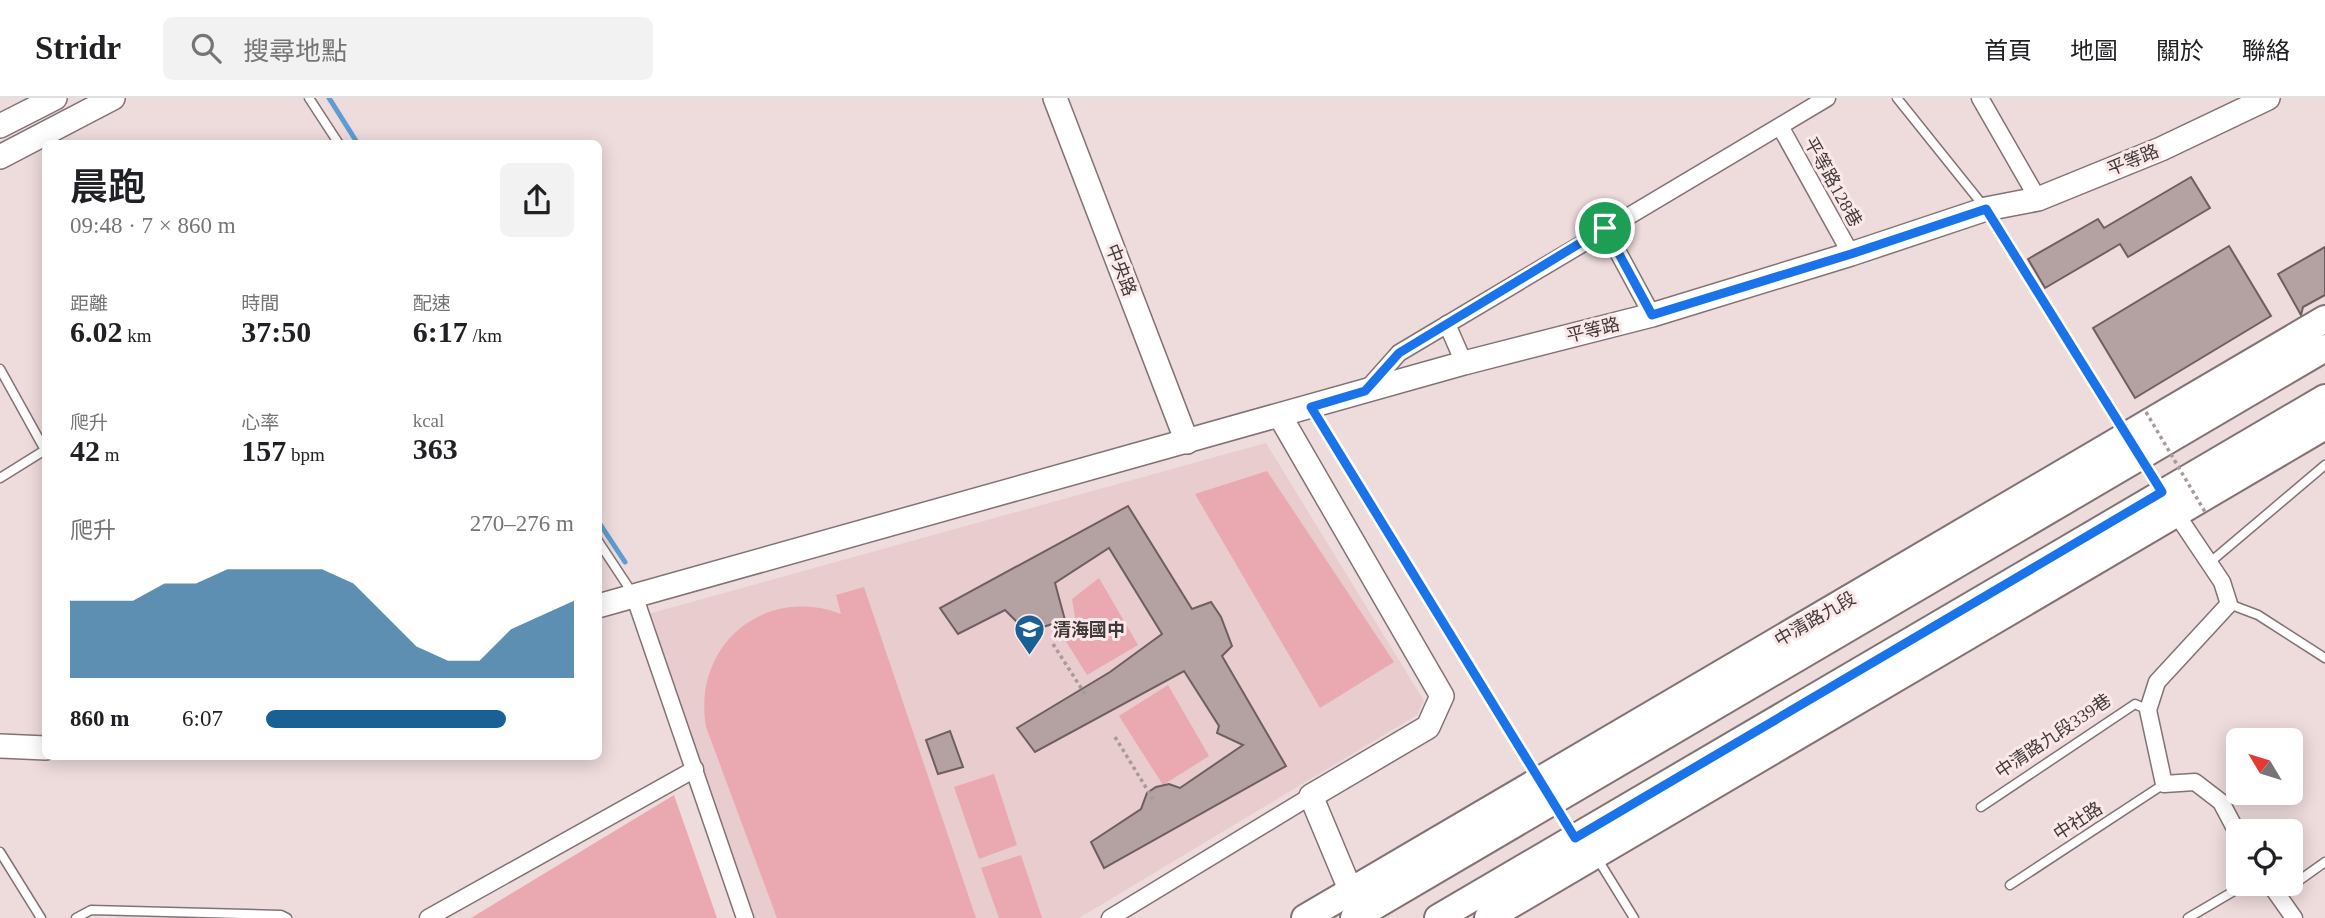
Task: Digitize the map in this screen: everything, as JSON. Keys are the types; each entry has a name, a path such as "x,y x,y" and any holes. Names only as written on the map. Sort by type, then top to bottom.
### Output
{"main road":[{"name":"中清路九段","path":"1305,918 1357,910 1547,792 2133,446 2325,320"},
{"name":"中清路九段","path":"2133,446 2325,348"},
{"path":"1488,918 2169,503 2325,398"},
{"path":"1438,918 2169,503 2325,426"}],"street":[{"path":"0,126 55,98"},
{"path":"0,157 113,98"},
{"name":"中央路","path":"1055,98 1187,442"},
{"path":"1365,391 1399,353 1605,228 1781,128 1827,98"},
{"path":"1980,98 2038,199"},
{"name":"平等路","path":"602,605 1464,363 1652,315 1986,209 2038,199 2161,149 2268,98"},
{"name":"平等路128巷","path":"1781,128 1851,254"},
{"path":"1605,228 1652,315"},
{"path":"1447,324 1464,363"},
{"path":"1110,918 1428,727 1442,696 1280,416"},
{"path":"2169,503 2222,582 2230,604 2157,682 2148,710 2164,784 2195,782 2221,802 2230,819"},
{"path":"634,595 745,918"},
{"path":"0,746 42,748"},
{"path":"428,918 695,769"},
{"path":"1311,796 1357,910"},
{"path":"2280,896 2294,918"}],"lane":[{"path":"309,98 336,140"},
{"path":"1897,98 1986,209 2169,503"},
{"path":"1,374 42,445"},
{"path":"1311,407 1575,838 1595,855 1634,918"},
{"path":"0,478 42,452"},
{"path":"2208,564 2325,465"},
{"path":"602,547 634,595"},
{"path":"2230,604 2258,615 2325,657"},
{"name":"中清路九段339巷","path":"1981,807 2135,704 2148,710"},
{"name":"中社路","path":"2010,885 2164,784"},
{"path":"0,852 41,918"},
{"path":"2303,874 2325,862"},
{"path":"2188,918 2226,896"},
{"path":"2278,896 2287,918"},
{"path":"76,918 91,910 281,915 287,918"}],"path":[{"path":"2146,412 2205,512"},
{"path":"1053,644 1086,694"},
{"path":"1115,737 1153,800"}],"shaded area":[{"name":"清海國中","path":"1266,443 1424,701 1417,715 1079,918 751,918 648,614"},
{"path":"1267,471 1394,662 1320,708 1195,494"},
{"path":"1099,578 1138,645 1087,675 1062,635 1075,617 1072,599"},
{"path":"864,587 976,918 777,918 706,727 705,697 710,671 722,648 739,629 761,615 785,608 813,607 841,614 836,595"},
{"path":"1168,685 1209,756 1163,785 1119,716"},
{"path":"994,774 1017,845 979,859 954,787"},
{"path":"674,795 717,918 471,918"},
{"path":"1021,855 1042,918 999,918 981,868"}],"building":[{"path":"2191,177 2210,208 2128,257 2120,244 2045,288 2028,259 2098,219 2104,228"},
{"path":"2229,246 2271,316 2135,398 2093,328"},
{"path":"2325,247 2325,295 2303,307 2301,315 2278,274"},
{"path":"1128,506 1192,609 1211,602 1221,617 1232,646 1222,656 1286,766 1104,868 1091,842 1141,809 1147,793 1156,787 1169,784 1180,788 1243,745 1217,733 1219,726 1184,671 1035,752 1017,728 1110,672 1162,634 1109,548 1055,583 1065,620 1027,632 1005,610 958,634 940,608"},
{"path":"950,731 963,767 938,774 926,740"}],"waterway":[{"path":"329,98 355,140"},
{"path":"602,527 625,562"}],"place":[{"name":"清海國中","path":"1030,657"}],"route":[{"path":"1986,209 2162,492 1575,838 1311,407 1365,391 1399,353 1605,228 1652,315 1986,209"}]}
